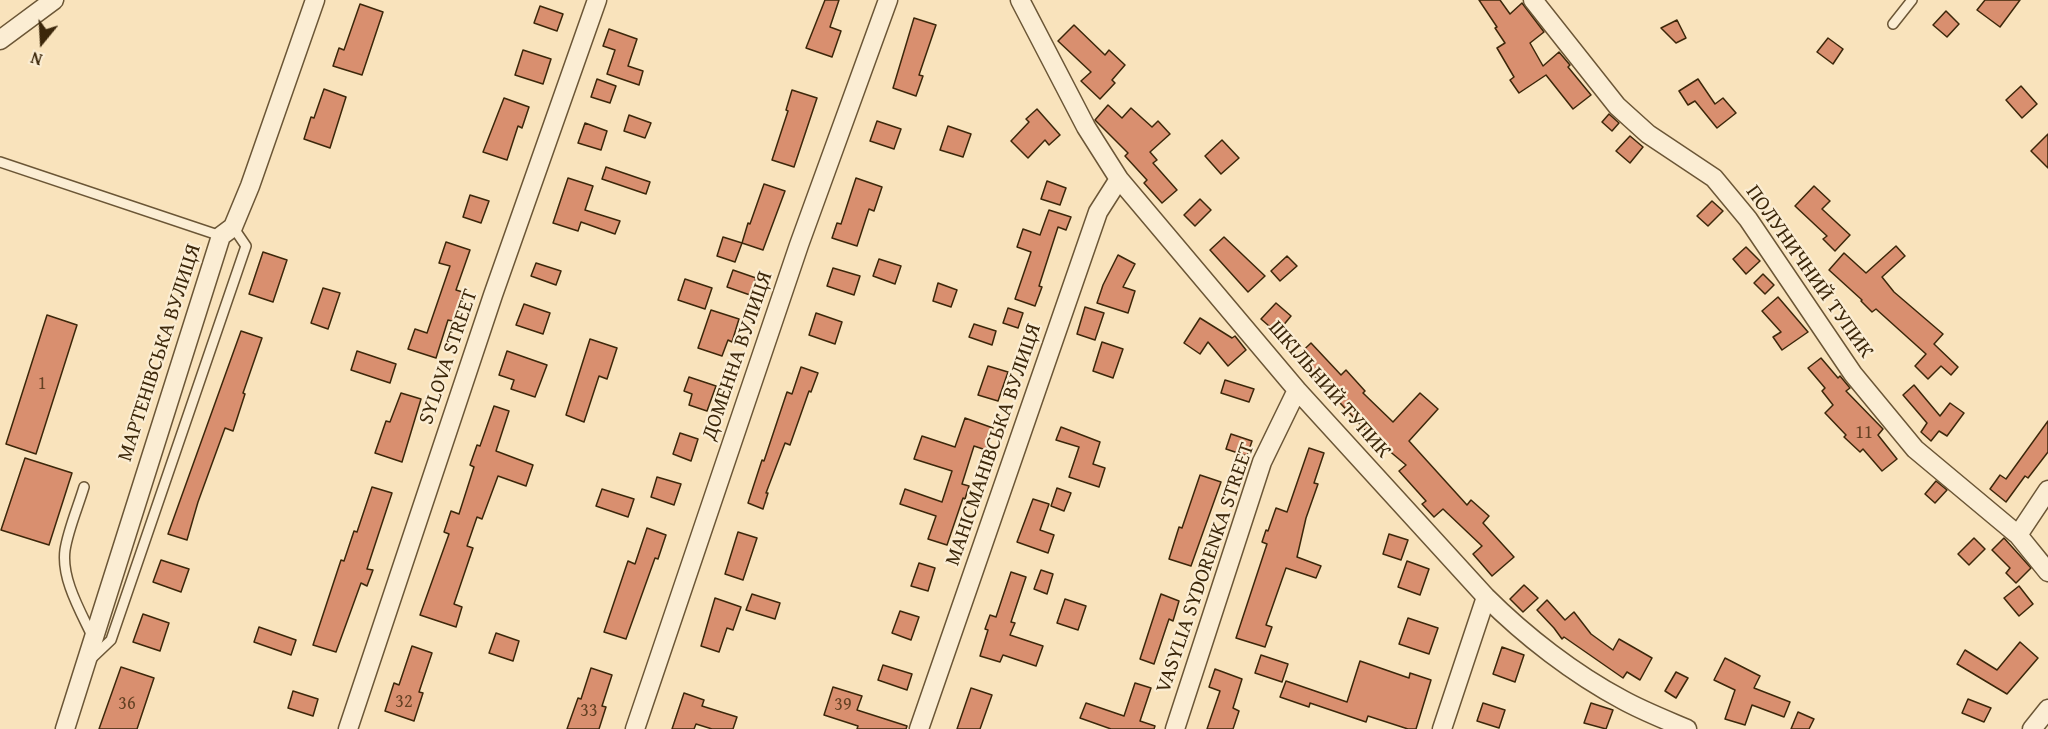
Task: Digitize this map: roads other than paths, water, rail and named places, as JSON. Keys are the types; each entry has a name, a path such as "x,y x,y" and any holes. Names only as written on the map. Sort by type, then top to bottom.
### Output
{"street":[{"path":"0,40 54,0"},
{"name":"МАРТЕНІВСЬКА ВУЛИЦЯ","path":"65,729 227,232 250,186 315,0"},
{"name":"SYLOVA STREET","path":"348,729 493,294 597,0"},
{"name":"ДОМЕННА ВУЛИЦЯ","path":"635,729 799,245 888,0"},
{"name":"ШКІЛЬНИЙ ТУПИК","path":"1020,0 1086,127 1119,178 1297,390 1486,597 1516,627 1574,669 1623,700 1687,729"},
{"name":"ПОЛУНИЧНИЙ ТУПИК","path":"1533,0 1617,106 1648,134 1714,178 1748,219 1853,374 1915,449 2018,535 2048,572"},
{"name":"МАНІСМАНІВСЬКА ВУЛИЦЯ","path":"919,729 1098,212 1119,178"},
{"name":"VASYLIA SYDORENKA STREET","path":"1175,729 1262,462 1297,390"},
{"path":"2018,535 2048,490"},
{"path":"1442,729 1486,597"},
{"path":"2032,729 2048,709"}],"lane":[{"path":"1893,24 1912,0"},
{"path":"0,162 227,232 246,246 111,640 85,665"},
{"path":"84,487 65,551 72,594 93,638"}]}
